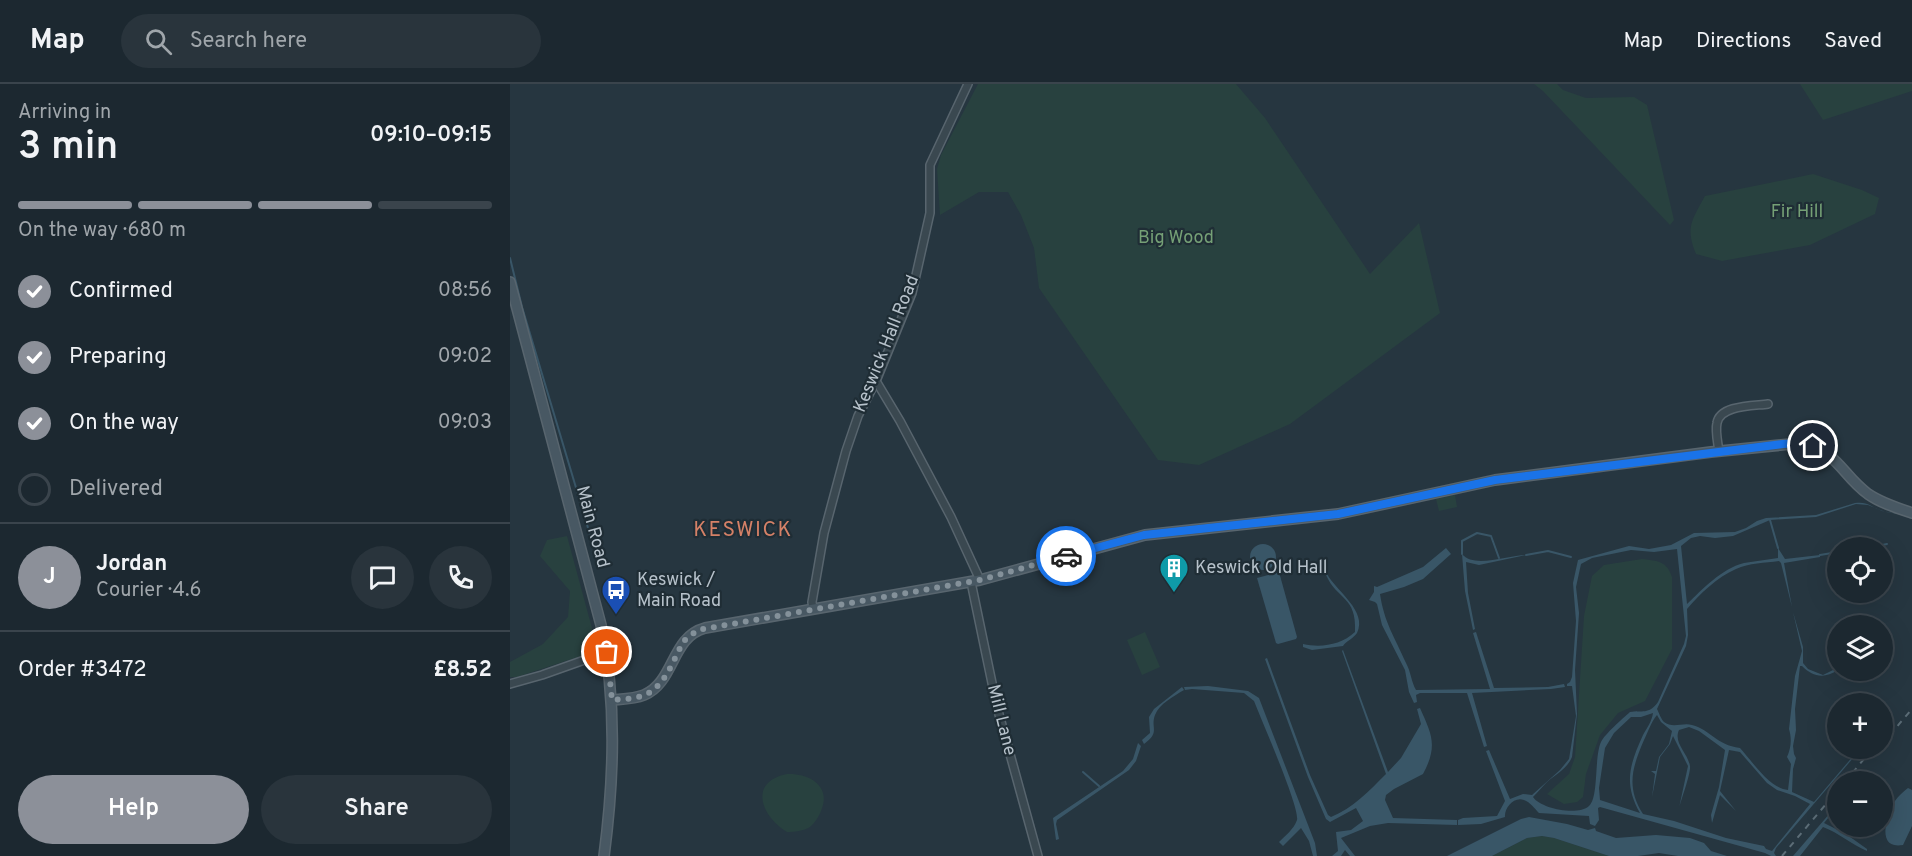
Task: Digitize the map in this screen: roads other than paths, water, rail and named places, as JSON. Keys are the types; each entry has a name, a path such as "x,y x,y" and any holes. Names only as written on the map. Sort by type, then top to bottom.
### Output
{"street":[{"name":"Keswick Hall Road","path":"813,609 812,602 824,532 846,451 858,416 876,381 912,293 930,213 930,165 968,84"},
{"name":"Main Road","path":"510,282 607,652 613,741 604,856"},
{"name":"Mill Lane","path":"876,381 951,517 976,581 997,707 1038,856"},
{"path":"1719,452 1717,422 1721,414 1728,410 1768,404"},
{"path":"612,700 632,698 651,691 666,676 687,638 698,630 976,581 1144,535 1338,514 1495,480 1801,443 1813,446 1832,456 1869,494 1912,513"},
{"path":"510,684 607,652"}],"water":[{"path":"1855,503 1864,503 1877,509 1868,505 1856,504 1816,517 1770,520 1733,536 1715,538 1700,536 1691,538 1681,546 1687,604 1713,580 1728,570 1744,563 1778,558 1778,548 1785,559 1820,555 1820,557 1784,563 1792,607 1779,561 1752,564 1736,569 1703,592 1687,609 1686,646 1657,709 1667,724 1699,727 1719,741 1740,748 1768,779 1788,790 1791,764 1787,757 1791,743 1789,729 1795,676 1802,651 1793,612 1803,647 1803,663 1808,669 1823,675 1827,673 1827,675 1819,676 1810,673 1800,666 1795,709 1796,730 1793,746 1796,758 1792,792 1814,802 1827,788 1776,848 1774,853 1776,856 1600,807 1598,808 1599,820 1595,826 1590,824 1589,816 1539,813 1528,802 1520,799 1510,804 1505,817 1481,824 1458,825 1458,820 1463,818 1497,816 1505,801 1486,751 1489,750 1510,799 1523,794 1532,795 1569,759 1576,716 1572,686 1567,686 1567,684 1572,677 1576,621 1573,583 1578,560 1629,546 1649,549 1671,545 1694,533 1735,532 1766,518 1816,515","holes":["1677,549 1686,636 1655,706 1645,711 1630,712 1601,742 1594,794 1589,806 1569,811 1551,808 1537,801 1533,797 1564,768 1572,757 1577,714 1575,670 1579,613 1576,587 1581,564 1592,558 1631,550 1654,552","1653,713 1635,755 1630,774 1631,792 1640,813 1600,800 1599,788 1605,748 1614,733 1631,717","1657,715 1661,722 1672,731 1669,744 1659,757 1656,771 1651,771 1655,774 1652,797 1660,757 1670,744 1673,736 1688,766 1679,808 1690,766 1679,744 1678,735 1679,730 1689,727 1699,731 1725,750 1719,787 1711,815 1712,823 1720,795 1736,811 1720,791 1729,750 1740,752 1767,783 1777,790 1810,804 1772,851 1764,846 1726,838 1674,821 1643,814 1634,795 1634,769 1640,750"]},
{"path":"1263,544 1272,548 1276,557 1272,566 1263,570 1254,566 1250,557 1254,548"},
{"path":"1446,548 1451,554 1423,579 1380,594 1387,622 1408,666 1416,690 1490,689 1473,633 1476,632 1494,688 1548,687 1564,684 1565,687 1472,693 1487,746 1484,747 1467,693 1420,693 1416,695 1417,702 1414,703 1409,692 1405,670 1382,625 1377,604 1369,600 1374,592 1374,586 1377,587 1423,567"},
{"path":"1462,554 1467,558 1483,561 1526,555 1479,565 1466,562 1468,593 1475,629 1473,630 1465,591"},
{"path":"1279,572 1297,637 1278,644 1257,578"},
{"path":"1327,574 1355,609 1359,625 1354,637 1343,646 1312,650 1303,647 1303,644 1317,646 1330,644 1344,640 1355,632 1353,611 1330,583"},
{"path":"1343,650 1388,772 1401,758 1421,724 1417,709 1420,708 1428,726 1432,748 1423,774 1386,795 1385,800 1393,818 1457,820 1457,825 1388,823 1370,826 1341,838 1355,856 1350,856 1345,850 1341,856 1332,856 1338,851 1336,832 1351,830 1363,821 1356,808 1330,822 1326,819 1308,777 1265,659 1267,658 1310,775 1331,817 1354,804 1386,774"},
{"path":"1208,686 1248,691 1259,698 1315,843 1317,856 1313,856 1309,841 1301,828 1283,846 1279,842 1296,823 1296,812 1287,782 1254,701 1244,693 1185,690 1184,687"},
{"path":"1182,687 1184,690 1157,711 1154,719 1154,733 1144,744 1142,740 1150,733 1149,717 1154,709"},
{"path":"1138,743 1141,746 1136,761 1129,770 1057,820 1059,839 1056,840 1053,818 1123,771 1133,759"},
{"path":"1908,788 1912,790 1912,826 1903,845 1894,845 1886,837 1893,837 1893,805"},
{"path":"1529,817 1588,830 1595,828 1596,831 1616,838 1656,835 1690,838 1704,843 1711,851 1727,856 1678,856 1659,853 1609,856 1542,836 1527,838 1492,856 1447,856"},
{"path":"1827,817 1824,823 1827,824 1827,829 1823,827 1800,856 1793,856"},
{"path":"1842,837 1850,837 1867,851"}],"waterway":[{"path":"510,258 522,307 600,568"},
{"path":"1770,520 1778,548"},
{"path":"1462,554 1462,541 1477,533 1491,536 1499,558"},
{"path":"1526,555 1548,551 1571,557"},
{"path":"1820,555 1827,554"},
{"path":"1083,772 1099,786"}],"railway":[{"path":"1893,731 1912,709"},
{"path":"1854,771 1864,759"},
{"path":"1782,856 1827,803"}],"place":[{"name":"Keswick Old Hall","path":"1174,594"},
{"name":"Keswick / Main Road","path":"616,616"}],"district":[{"name":"KESWICK","path":"743,530"}],"park label":[{"name":"Fir Hill","path":"1797,212"},
{"name":"Big Wood","path":"1176,238"}]}
